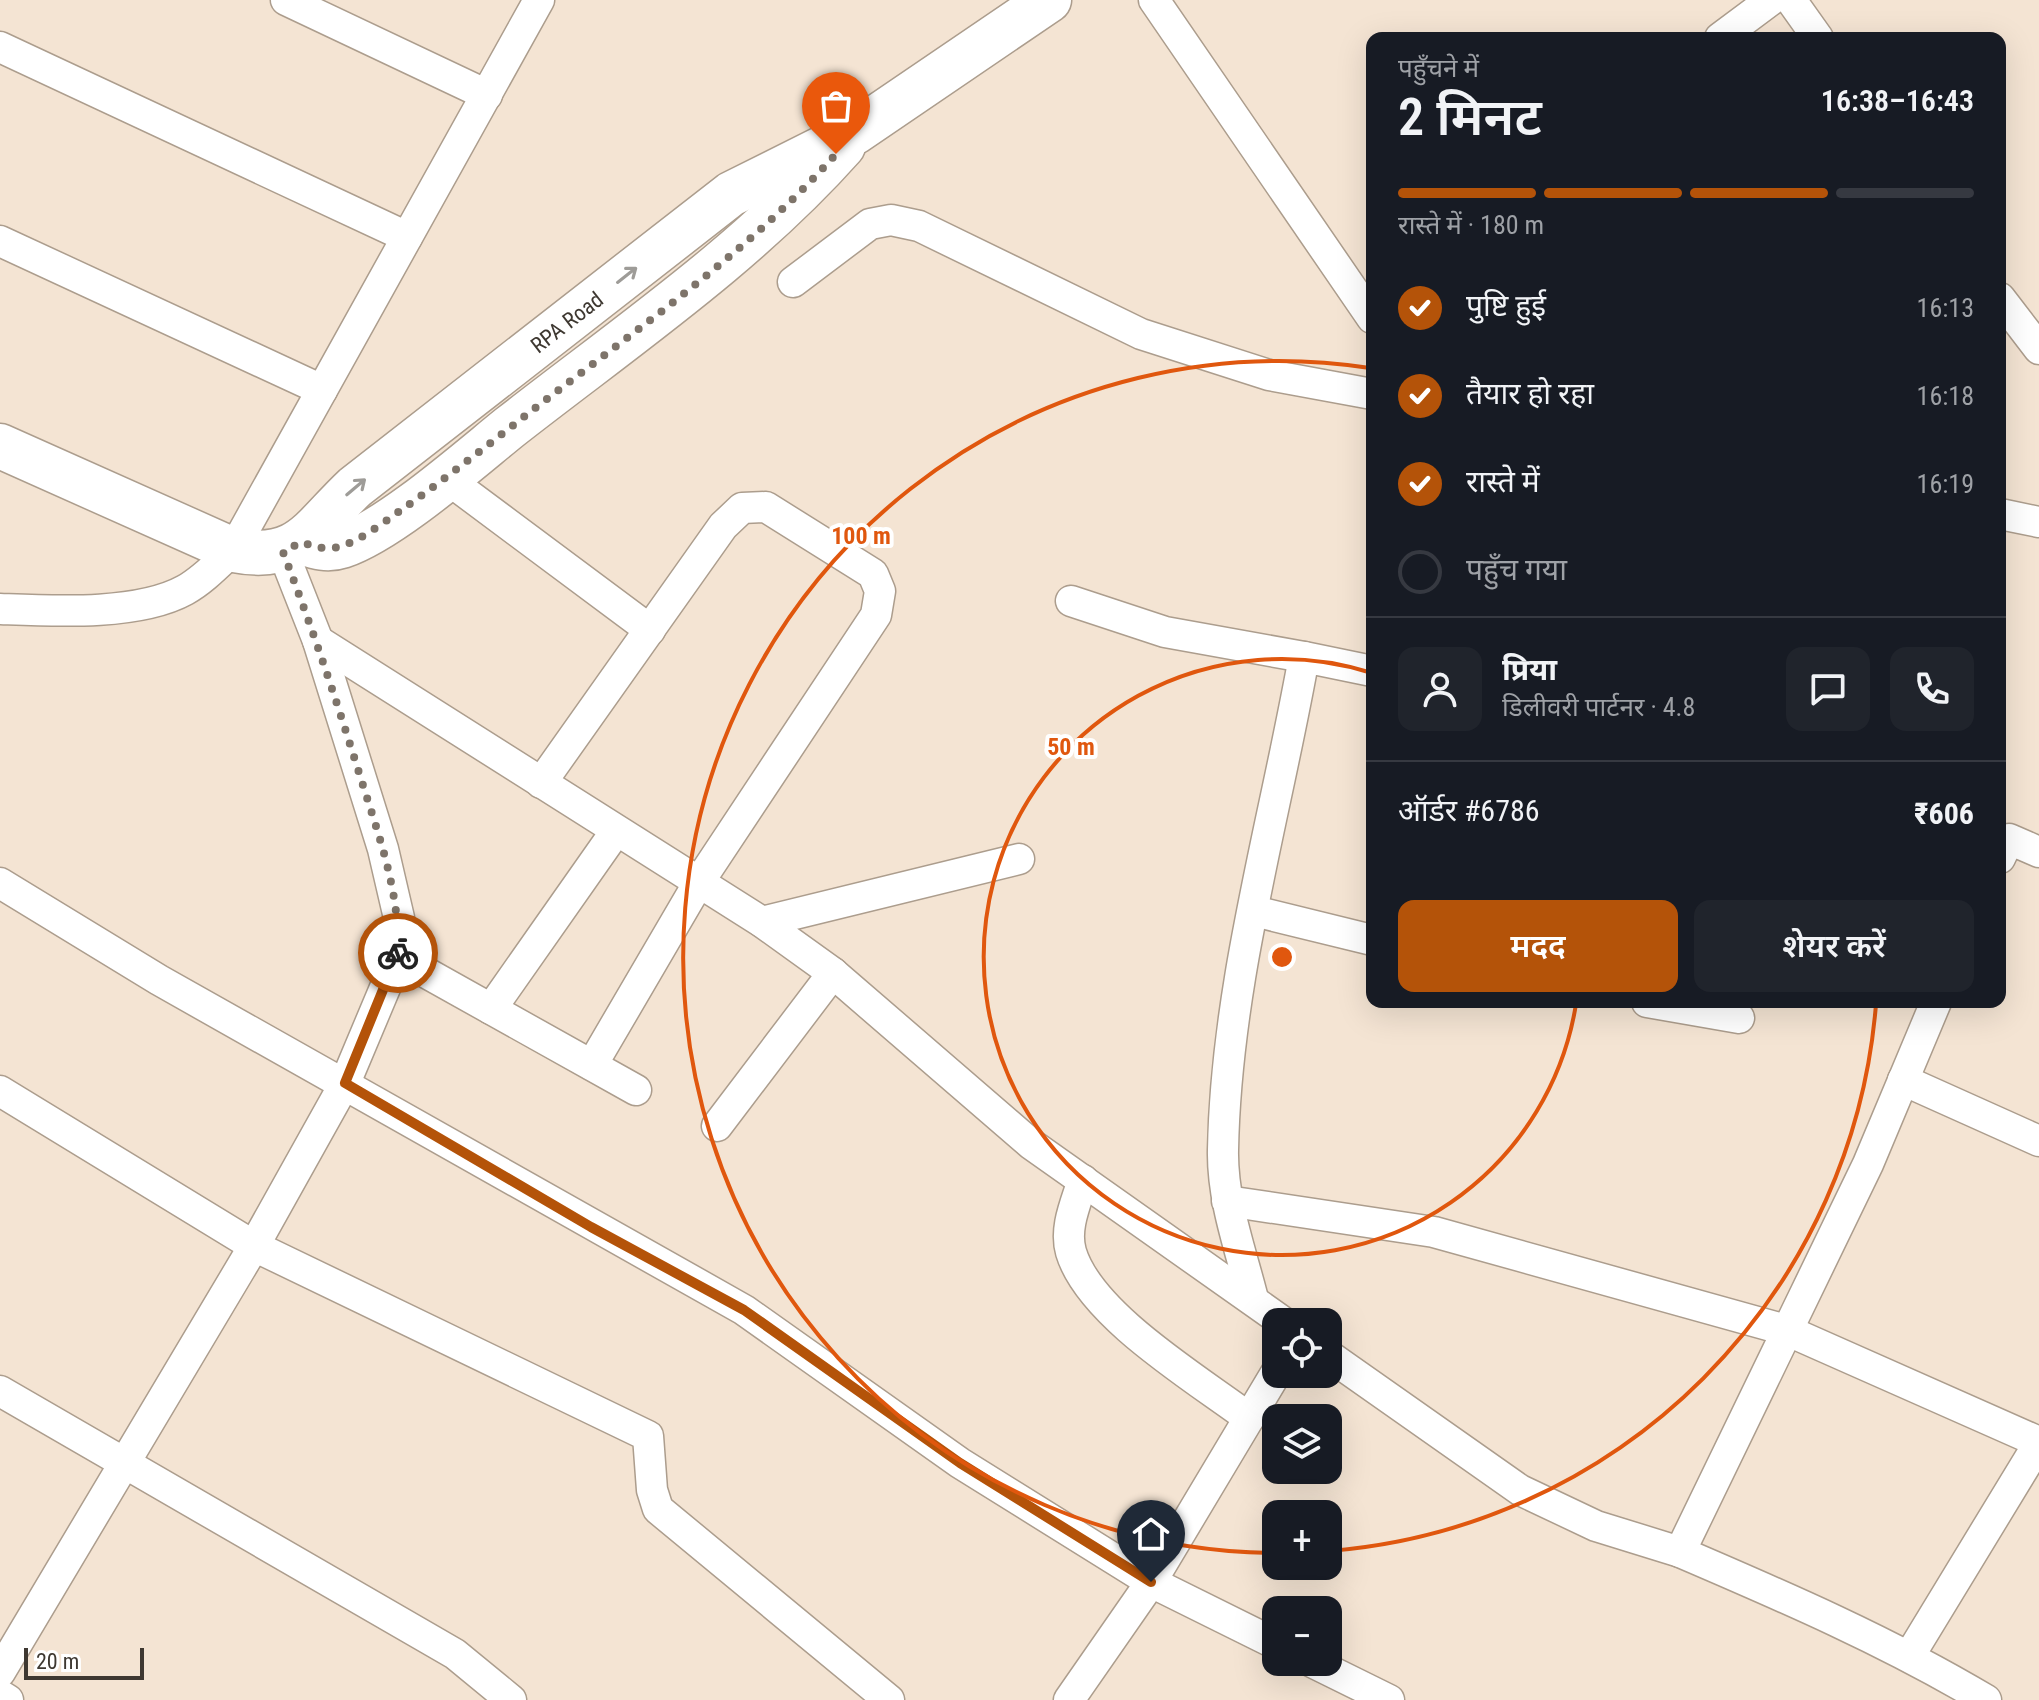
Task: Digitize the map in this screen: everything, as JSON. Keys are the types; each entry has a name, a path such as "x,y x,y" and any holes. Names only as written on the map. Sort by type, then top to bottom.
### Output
{"street":[{"path":"286,0 487,95"},
{"path":"0,609 92,612 151,600 183,591 233,550 539,0"},
{"name":"RPA Road","path":"292,547 355,487 731,194 855,132 1049,0"},
{"path":"1154,0 1362,282"},
{"path":"1728,32 1771,0"},
{"path":"1791,0 1814,32"},
{"path":"0,47 407,237"},
{"name":"RPA Road","path":"0,446 233,550 258,555 292,547 325,549 343,545 368,533 446,478 629,338 798,197 855,132"},
{"path":"793,282 870,224 891,220 919,226 1141,334 1269,375 1366,393"},
{"path":"0,241 322,390"},
{"path":"2006,306 2039,349"},
{"path":"446,478 650,630"},
{"path":"541,783 723,526 742,508 766,507 873,574 880,591 876,615 699,882 592,1065"},
{"path":"2006,515 2039,522"},
{"path":"0,1672 254,1246 345,1083 398,957 399,918 383,849 292,547"},
{"path":"1071,601 1165,632 1366,670"},
{"path":"318,641 762,922 833,973 1031,1144 1176,1249 1265,1308"},
{"path":"1253,1299 1227,1201 1223,1152 1237,994 1304,657"},
{"path":"491,1009 616,831"},
{"path":"2006,845 2039,852"},
{"path":"762,922 1019,859"},
{"path":"0,883 159,980 345,1083 591,1227 744,1310 960,1463 1151,1582 1262,1637"},
{"path":"1254,911 1366,939"},
{"path":"398,957 636,1090"},
{"path":"717,1126 833,973"},
{"path":"1682,1008 1739,1018"},
{"path":"1680,1552 1868,1164 1933,1008"},
{"path":"1903,1080 2039,1141"},
{"path":"0,1091 254,1246 648,1436 652,1490 658,1509 889,1700"},
{"path":"1083,1180 1070,1220 1070,1250 1084,1283 1119,1320 1249,1418"},
{"path":"1227,1201 1434,1232 1786,1330 2039,1442 1910,1655"},
{"path":"1342,1365 1520,1490 1596,1526 1680,1552 1828,1615 1910,1655 1986,1700"},
{"path":"1069,1700 1151,1582 1267,1388"},
{"path":"0,1391 455,1654 511,1700"},
{"path":"1340,1676 1389,1700"},
{"path":"0,1695 8,1700"}],"way so far":[{"path":"398,953 399,918 383,849 318,641 283,552 301,542 325,549 343,545 368,533 446,478 629,338 744,244 798,197 836,154"}],"route":[{"path":"398,953 345,1083 591,1227 744,1310 960,1463 1151,1582"}]}
